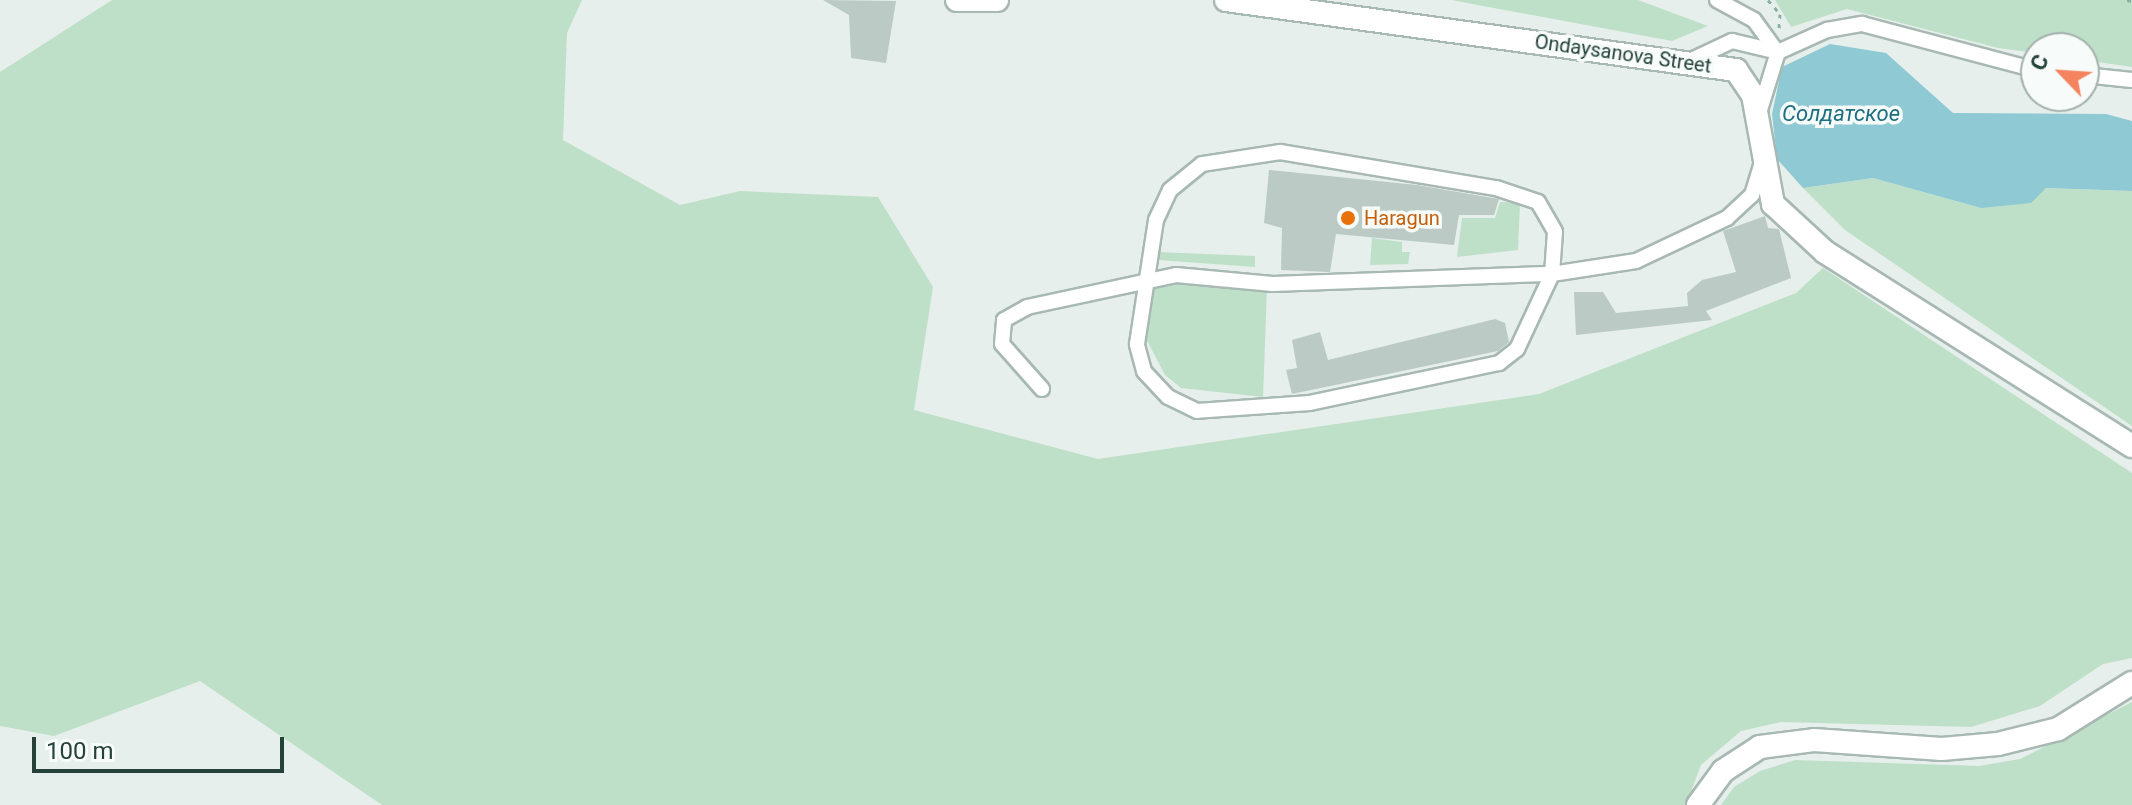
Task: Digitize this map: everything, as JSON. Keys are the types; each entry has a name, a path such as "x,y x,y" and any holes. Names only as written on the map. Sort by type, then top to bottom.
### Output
{"street":[{"path":"957,0 997,0"},
{"name":"Ondaysanova Street","path":"1226,0 1736,70 1753,95 1757,131 1773,204 1825,252 2132,446"},
{"path":"1717,0 1754,20 1778,52"},
{"path":"1687,62 1732,41 1778,52 1827,30 1862,24 2020,66"},
{"path":"1757,131 1765,80 1778,52"},
{"path":"2100,77 2132,80"},
{"path":"1280,152 1496,188 1538,202 1555,232 1552,274 1517,349 1499,363 1245,411 1197,411 1168,397 1144,371 1137,344 1143,279 1170,190 1202,164 1280,152"},
{"path":"1042,389 1002,344 1004,320 1027,307 1143,279 1176,275 1273,284 1552,274 1636,261 1698,235 1752,195 1763,158"},
{"path":"1698,805 1723,771 1760,747 1814,740 1942,749 1998,744 2058,729 2132,683"}],"green space":[{"path":"112,0 582,0 567,33 563,140 680,205 740,191 878,197 933,287 914,410 1098,459 1539,394 1796,293 1823,268 2132,473 2132,658 2103,664 2040,706 1971,727 1781,722 1741,731 1701,765 1686,805 382,805 200,681 54,736 0,726 0,72"},
{"path":"1451,0 1638,0 1708,26 1672,41"},
{"path":"1775,0 2132,0 2132,67 2100,62 2100,32 2020,32 2020,51 1847,9 1791,27"},
{"path":"1873,178 1981,208 2045,188 2132,191 2132,426 1845,230 1803,188"},
{"path":"1500,202 1520,203 1518,250 1457,257 1462,218 1495,218"},
{"path":"1372,238 1402,242 1402,252 1410,252 1408,264 1370,265"},
{"path":"1157,252 1255,256 1255,267 1158,260"},
{"path":"1150,282 1267,288 1263,397 1181,388 1165,375 1144,335"},
{"path":"2132,702 2132,805 1721,805 1734,787 1760,771 1795,760 1979,766 2020,759"}],"water":[{"name":"Солдатское","path":"1830,44 1886,53 1953,113 2106,114 2132,121 2132,191 2046,188 2031,203 1981,208 1873,178 1803,188 1777,159 1772,114 1782,67"}],"building":[{"path":"823,0 896,1 886,63 851,58 849,15"},
{"path":"1269,170 1417,185 1499,199 1494,215 1459,215 1454,245 1336,234 1330,272 1281,270 1282,228 1264,223"},
{"path":"1765,216 1768,228 1779,229 1791,278 1706,311 1712,320 1576,335 1574,292 1603,292 1616,313 1688,306 1687,293 1702,280 1736,272 1723,231"},
{"path":"1495,319 1505,323 1509,342 1498,351 1292,394 1286,370 1297,368 1292,340 1320,332 1328,360"}],"place":[{"name":"Haragun","path":"1348,218"}]}
